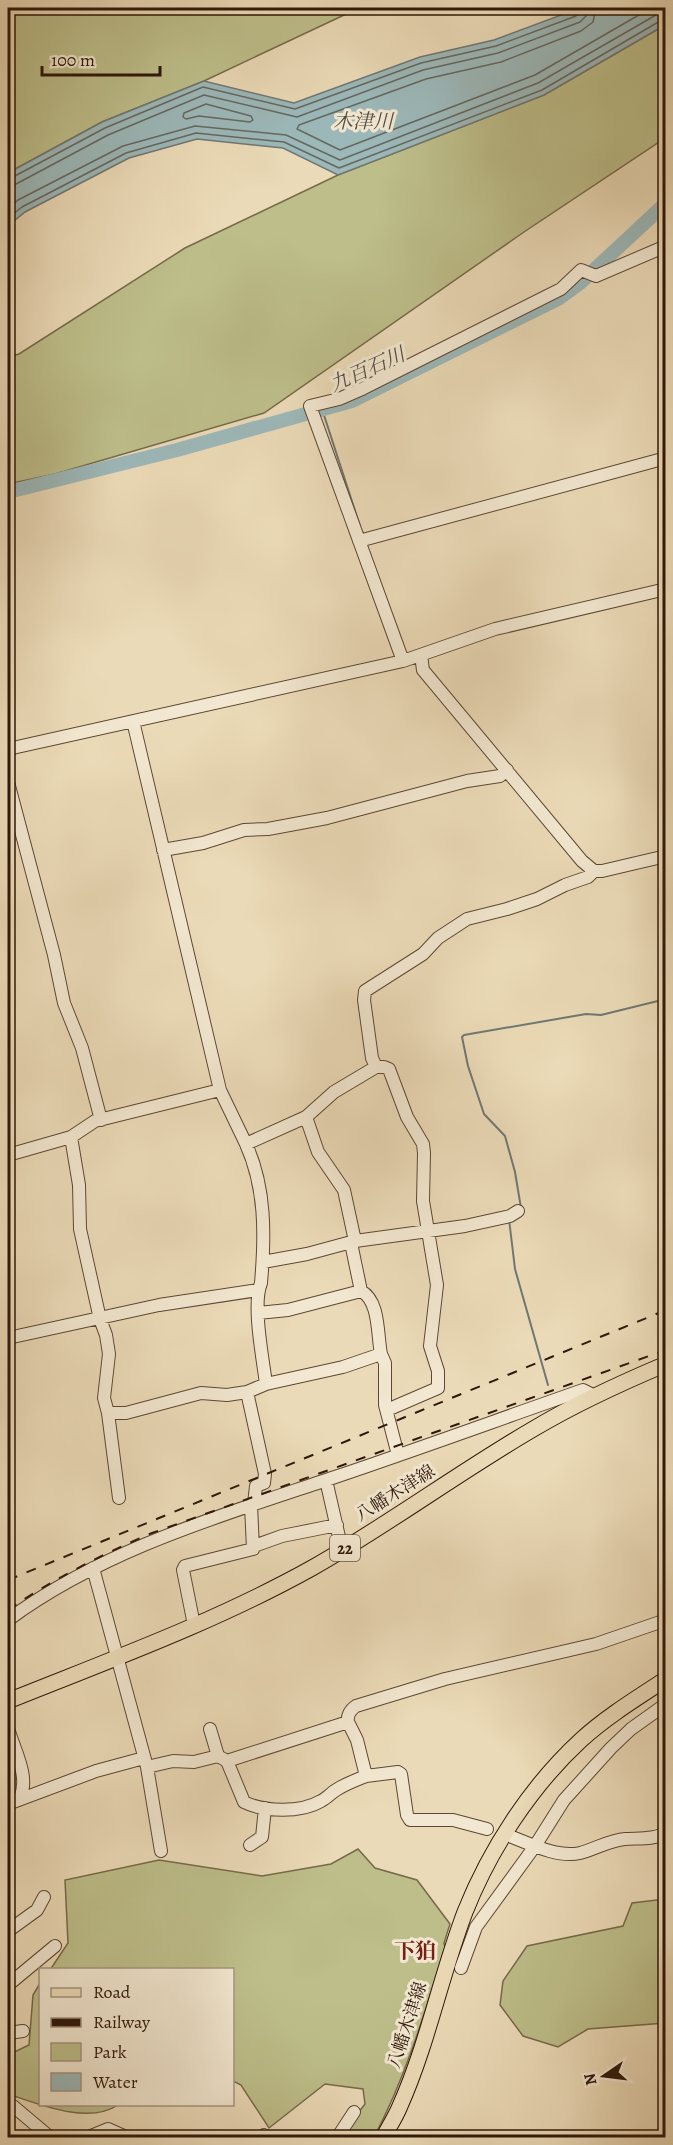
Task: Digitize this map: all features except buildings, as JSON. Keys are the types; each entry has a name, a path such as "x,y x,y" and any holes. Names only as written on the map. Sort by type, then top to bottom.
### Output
{"main road":[{"name":"八幡木津線","path":"8,1701 194,1624 279,1585 342,1550 534,1428 593,1395 666,1364"},
{"name":"八幡木津線","path":"383,2138 400,2107 417,2061 465,1912 504,1835 532,1795 581,1740 615,1713 666,1679"}],"street":[{"path":"403,661 363,540 310,406 339,399 362,389 561,289 581,270 596,276 666,246"},
{"path":"363,540 666,458"},
{"path":"8,749 403,661 495,629 666,589"},
{"path":"421,655 423,670 582,861 594,872"},
{"path":"133,722 220,1090 246,1144 263,1206 265,1224 261,1283 258,1290 258,1313 266,1384"},
{"path":"163,850 203,843 244,830 268,829 327,818 467,781 500,776 507,770"},
{"path":"8,782 54,955 64,1003 82,1048 101,1119"},
{"path":"376,1067 372,1058 364,1000 365,991 423,954 438,938 467,919 537,899 588,877 594,872 666,856"},
{"path":"246,1144 306,1117 334,1092 376,1067 384,1066 389,1069 407,1117 423,1144 423,1201 437,1285 430,1339 438,1371 438,1388 387,1410"},
{"path":"8,1155 71,1137 101,1119 220,1090"},
{"path":"306,1117 318,1152 344,1190 361,1291 375,1306 381,1354 386,1363 387,1410 398,1455"},
{"path":"71,1137 80,1185 80,1229 109,1354 104,1392 119,1498"},
{"path":"263,1262 353,1242 427,1232 510,1216 518,1211"},
{"path":"8,1338 159,1305 258,1290"},
{"path":"258,1313 288,1310 361,1291"},
{"path":"108,1413 126,1413 201,1393 227,1395 247,1392 266,1384 343,1368 381,1354"},
{"path":"8,1620 47,1594 93,1568 252,1504 583,1390 593,1395"},
{"path":"247,1392 265,1474 264,1483 256,1486 252,1504 254,1546"},
{"path":"326,1480 342,1550"},
{"path":"194,1624 183,1570 185,1566 253,1549 254,1546 282,1536 337,1525"},
{"path":"93,1568 146,1763 161,1851"},
{"path":"366,1776 357,1740 348,1722 352,1709 356,1706 445,1679 596,1644 666,1620"},
{"path":"461,1968 476,1928 535,1846 564,1800 597,1762 632,1729 666,1704"},
{"path":"8,1804 96,1771 146,1763 223,1759 348,1722"},
{"path":"8,1728 25,1787 20,1798"},
{"path":"210,1728 243,1802 265,1808 309,1807 322,1801 337,1789 366,1776 398,1772 401,1774 407,1815 410,1820 453,1820 488,1829"},
{"path":"250,1845 262,1837 265,1808"},
{"path":"512,1838 571,1855 624,1839 646,1838 666,1832"},
{"path":"8,1931 37,1910 44,1897"},
{"path":"8,1985 55,1946"},
{"path":"8,2033 23,2031"},
{"path":"8,2107 13,2106 51,2138"},
{"path":"337,2138 354,2112"},
{"path":"90,2137 108,2129 128,2138"}],"green space":[{"path":"8,8 359,8 204,81 102,122 8,173"},
{"path":"665,25 665,138 524,232 264,413 55,474 8,484 8,357 19,354 185,248 338,175 544,95"},
{"path":"358,1849 375,1868 417,1880 450,1924 444,1943 445,1947 414,2044 396,2091 374,2137 339,2137 365,2104 363,2089 325,2084 269,2128 241,2085 234,2082 234,1968 51,1968 68,1943 65,1880 159,1860 262,1876 331,1864"},
{"path":"665,1899 665,2023 588,2029 558,2047 523,2036 500,2005 503,1981 527,1946 623,1926 632,1903"},
{"path":"39,1985 39,2104 8,2094 8,2055 29,2045 33,1995"},
{"path":"46,2106 116,2106 106,2111 93,2113 63,2111"}],"water":[{"name":"木津川","path":"580,8 665,8 665,25 544,95 338,175 283,148 197,139 129,158 25,212 8,226 8,173 102,122 204,81 294,103 420,57 494,40"}],"waterway":[{"name":"九百石川","path":"8,492 177,450 352,401 558,299 580,283 666,203"},
{"path":"322,409 360,526"},
{"path":"521,1208 515,1172 505,1136 484,1114 468,1066 462,1037 586,1014 601,1015 666,999"},
{"path":"509,1219 515,1269 548,1385"}],"railway":[{"path":"8,1580 666,1310"},
{"path":"8,1610 78,1568 152,1533 666,1350"}],"district":[{"name":"下狛","path":"415,1951"}]}
